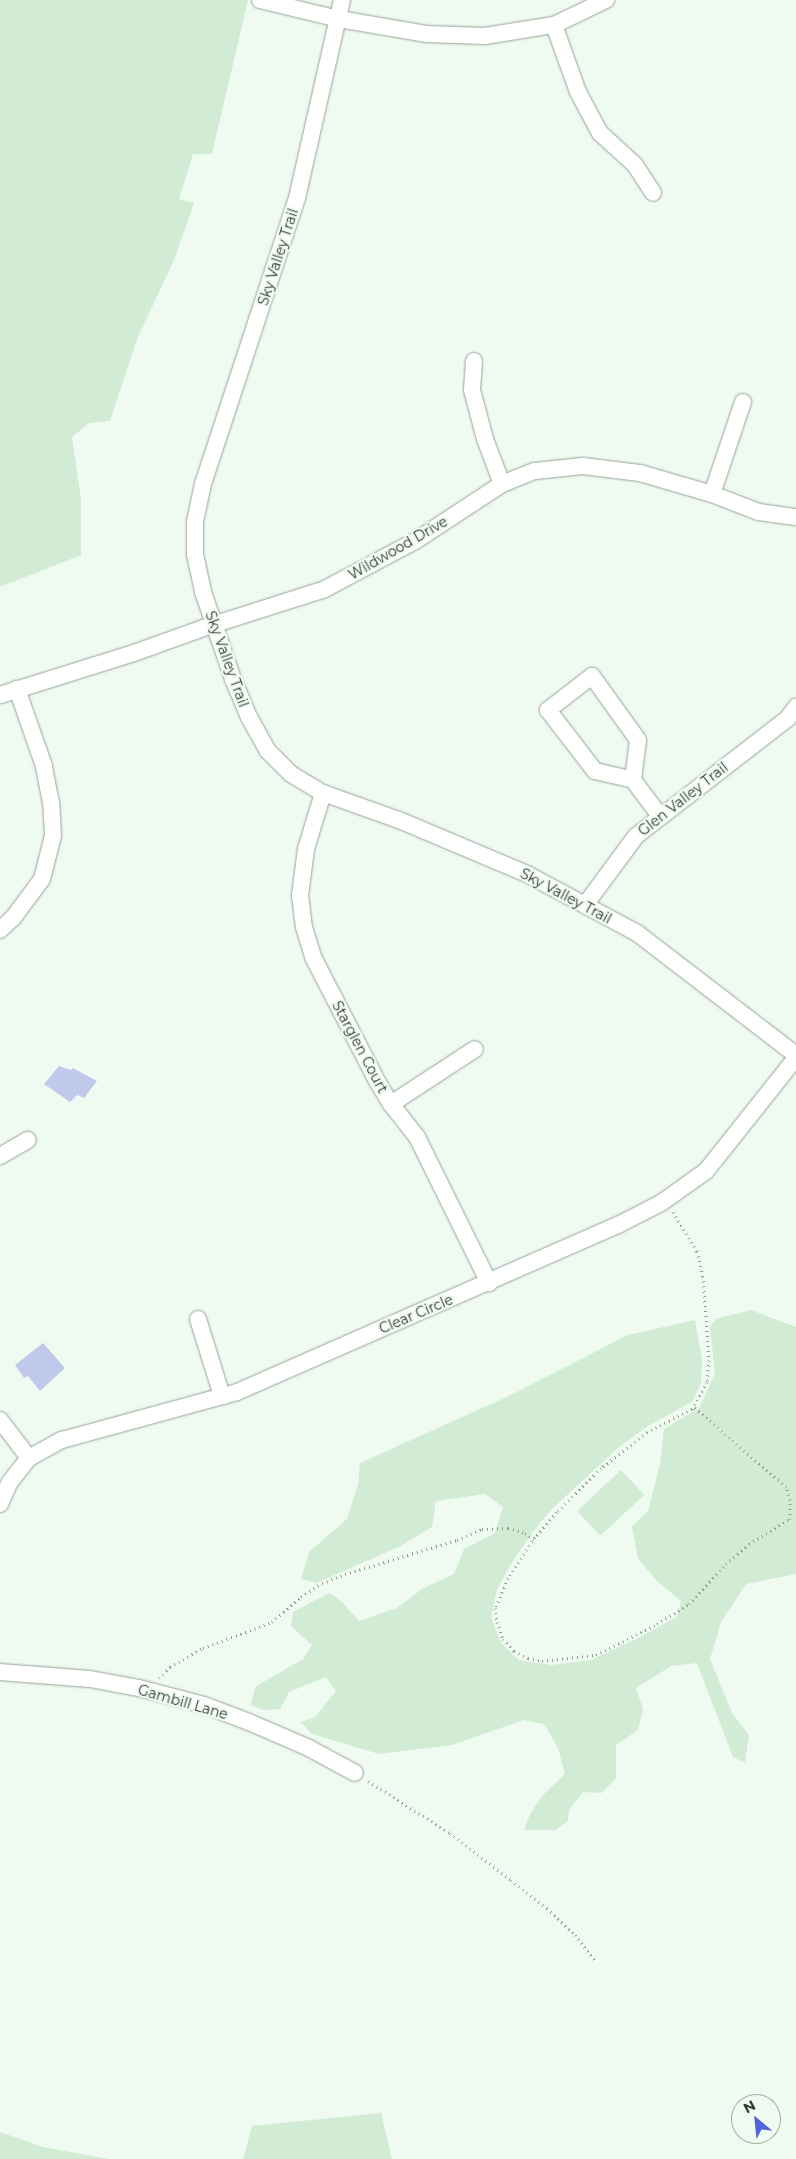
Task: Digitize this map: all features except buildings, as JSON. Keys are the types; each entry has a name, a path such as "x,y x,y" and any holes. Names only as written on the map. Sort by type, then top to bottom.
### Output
{"street":[{"path":"260,0 339,19 426,34 485,36 554,25 606,0"},
{"name":"Sky Valley Trail","path":"342,0 298,198 203,484 196,522 195,554 203,592 239,695 268,751 291,774 323,793 399,820 527,874 638,933 796,1056"},
{"path":"554,25 578,92 600,133 635,165 653,193"},
{"path":"474,361 472,390 485,439 502,484"},
{"path":"712,494 743,402"},
{"name":"Wildwood Drive","path":"0,695 134,653 214,624 325,589 415,541 502,484 535,471 583,466 640,473 712,494 759,512 796,516"},
{"path":"634,780 638,740 592,676 548,710 596,771 634,780 660,816"},
{"path":"0,930 13,918 42,879 53,836 51,803 44,766 17,689"},
{"name":"Glen Valley Trail","path":"585,905 636,836 788,718 796,707"},
{"name":"Starglen Court","path":"323,793 306,849 300,895 304,927 313,957 391,1104 417,1137 489,1283"},
{"path":"391,1104 475,1049"},
{"name":"Clear Circle","path":"0,1504 10,1482 29,1458 62,1440 237,1392 489,1283 624,1222 661,1203 706,1171 796,1056"},
{"path":"0,1156 28,1140"},
{"path":"198,1319 222,1396"},
{"path":"0,1420 29,1458"},
{"name":"Gambill Lane","path":"0,1672 90,1679 150,1691 204,1706 249,1722 309,1748 355,1773"}],"path":[{"path":"673,1212 697,1252 703,1276 709,1360 707,1382 694,1407 647,1432 601,1468 557,1512 534,1539 508,1578 495,1608 496,1622 503,1639 514,1652 528,1658 555,1661 596,1655 657,1624 689,1604 726,1564 749,1544 790,1519 791,1512 786,1487 694,1407"},
{"path":"150,1691 170,1668 187,1656 236,1634 272,1622 301,1597 322,1584 345,1574 457,1540 482,1530 508,1528 525,1533 534,1539"},
{"path":"355,1773 450,1833 547,1908 575,1935 596,1962"}],"green space":[{"path":"0,0 248,0 212,154 193,154 179,199 194,203 174,260 137,339 110,421 89,423 72,437 81,499 81,555 0,587"},
{"path":"751,1310 796,1327 796,1574 746,1584 721,1622 710,1659 732,1713 749,1735 745,1763 733,1757 697,1663 671,1666 636,1688 643,1709 638,1730 616,1745 616,1778 601,1793 583,1792 569,1810 568,1821 555,1830 524,1830 530,1814 544,1794 565,1774 558,1748 544,1724 524,1720 452,1745 379,1754 312,1734 301,1722 315,1717 336,1691 326,1677 289,1692 280,1709 263,1710 251,1705 255,1687 303,1659 312,1645 291,1626 293,1612 329,1593 342,1602 359,1621 397,1608 422,1589 454,1574 464,1549 495,1533 503,1507 485,1494 436,1501 432,1527 399,1547 316,1583 301,1579 309,1552 347,1519 358,1484 360,1463 509,1396 628,1335 695,1320 702,1360 701,1383 692,1402 648,1426 618,1448 552,1509 531,1534 509,1567 497,1590 491,1617 501,1643 519,1660 551,1665 591,1660 677,1617 681,1601 658,1582 638,1559 632,1526 648,1511 660,1464 664,1429 699,1408 715,1374 710,1327 716,1319"},
{"path":"621,1470 644,1495 600,1536 577,1511"},
{"path":"381,2113 392,2159 243,2159 252,2126"},
{"path":"0,2132 43,2147 109,2159 0,2159"}]}
